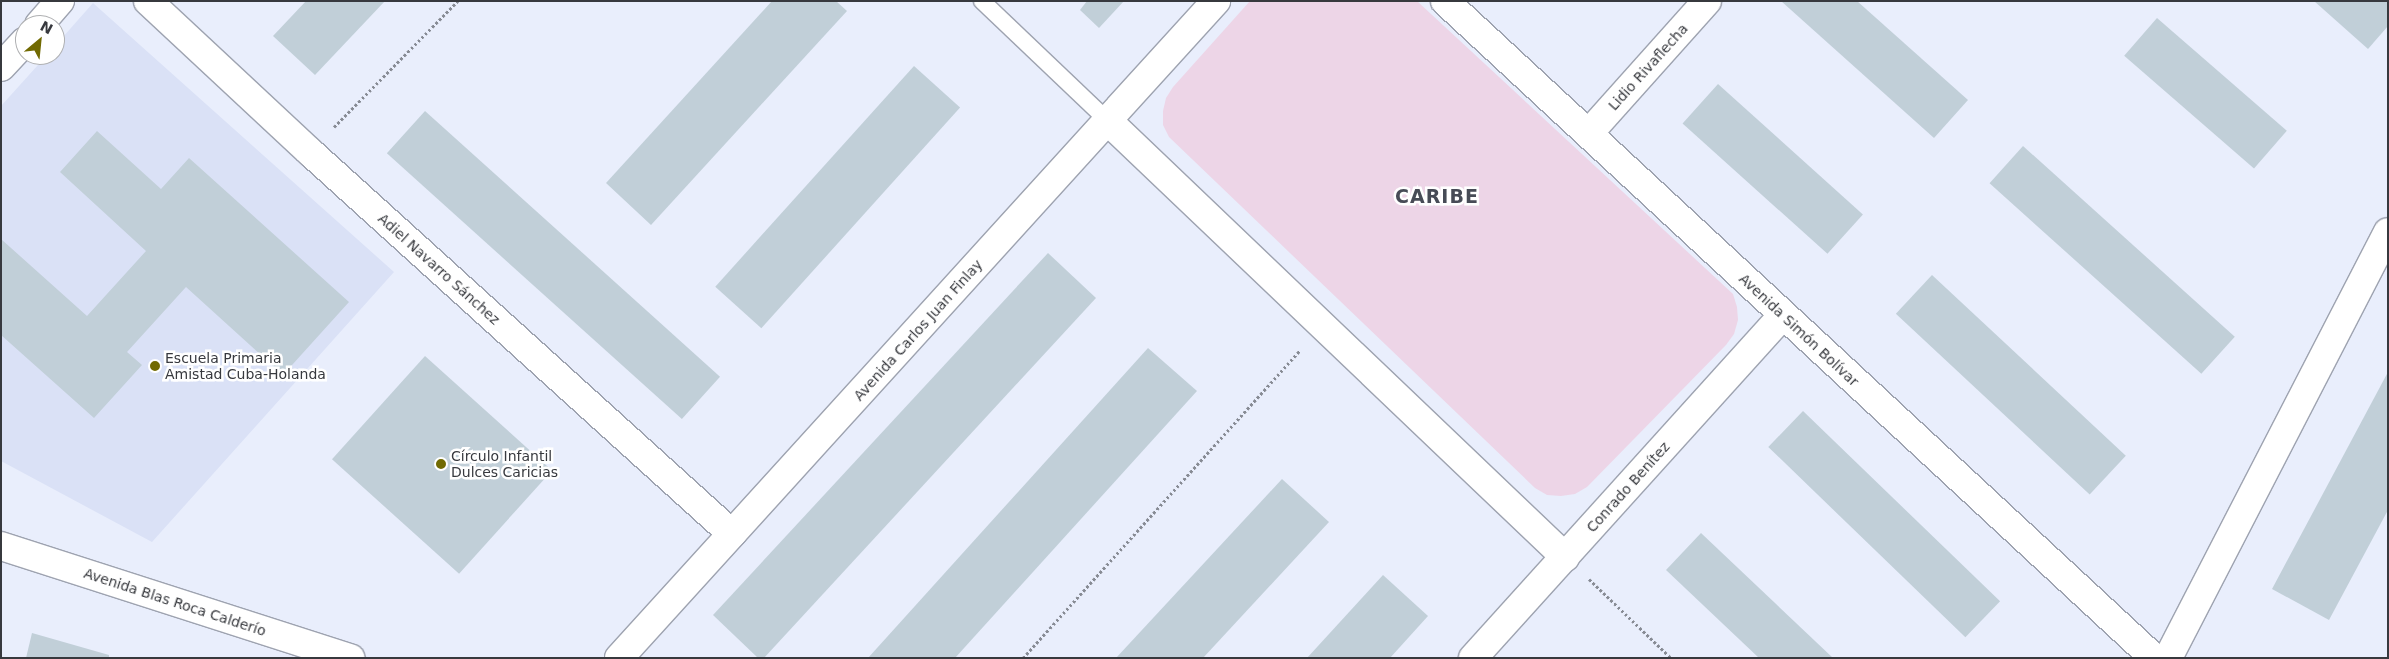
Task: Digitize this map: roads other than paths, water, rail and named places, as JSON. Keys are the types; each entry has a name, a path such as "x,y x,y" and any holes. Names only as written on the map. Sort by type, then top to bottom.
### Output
{"street":[{"path":"48,15 60,1"},
{"name":"Adiel Navarro Sánchez","path":"148,1 310,152 732,534"},
{"name":"Avenida Carlos Juan Finlay","path":"619,658 1216,1"},
{"name":"Avenida Simón Bolívar","path":"1445,1 1589,132 1784,316 2154,658"},
{"name":"Lidio Rivaflecha","path":"1589,132 1707,1"},
{"path":"1,67 15,51"},
{"path":"1108,121 1565,557"},
{"path":"2168,658 2388,232"},
{"name":"Conrado Benítez","path":"1473,658 1784,316"},
{"name":"Avenida Blas Roca Calderío","path":"1,546 350,658"}],"lane":[{"path":"982,1 1108,121"}],"place":[{"name":"Escuela Primaria Amistad Cuba-Holanda","path":"155,366"},
{"name":"Círculo Infantil Dulces Caricias","path":"441,464"}],"district":[{"name":"CARIBE","path":"1437,197"}]}
